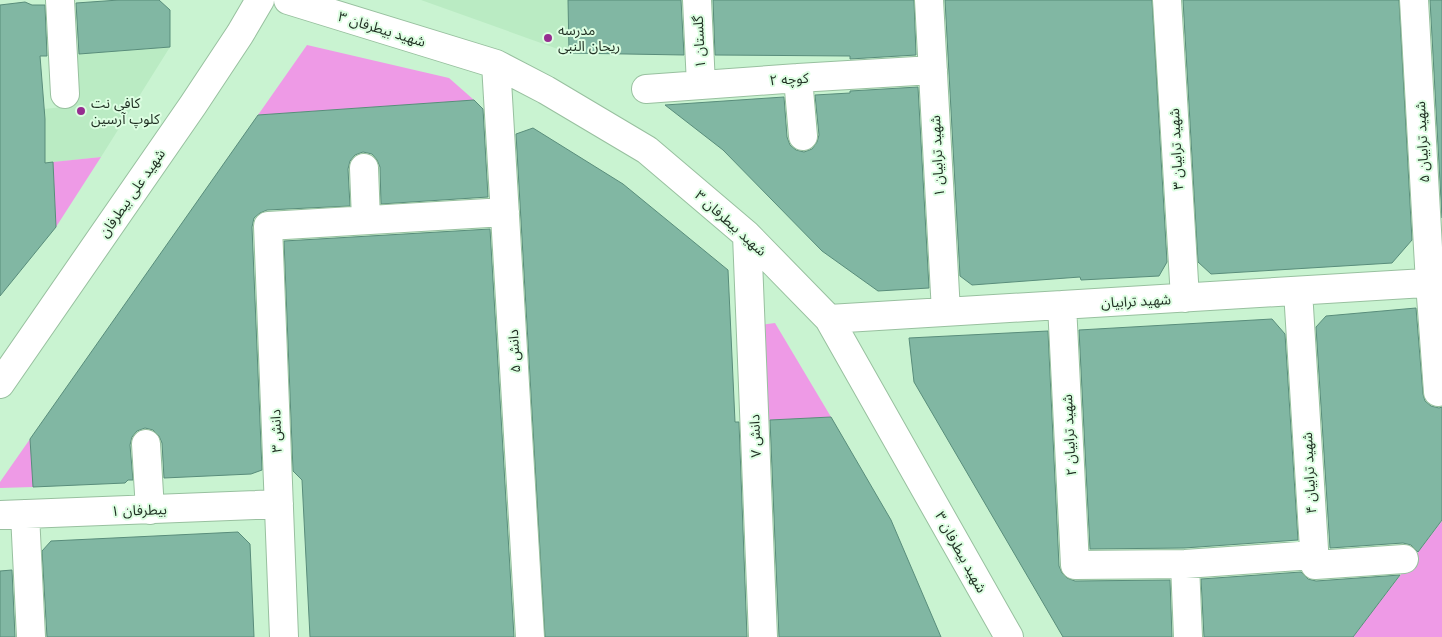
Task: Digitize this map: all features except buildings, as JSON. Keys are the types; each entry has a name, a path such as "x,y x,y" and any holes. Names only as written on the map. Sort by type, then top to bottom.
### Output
{"street":[{"path":"60,0 65,94"},
{"name":"شهید علی بیطرفان","path":"0,384 193,105 260,0"},
{"name":"شهید بیطرفان ۳","path":"288,0 496,64 546,90 647,150 747,235 829,319 1009,637"},
{"name":"گلستان ۱","path":"697,0 701,85"},
{"name":"شهید ترابیان ۱","path":"929,0 946,312"},
{"name":"شهید ترابیان ۳","path":"1167,0 1185,298"},
{"name":"شهید ترابیان ۵","path":"1414,0 1436,283 1438,392"},
{"name":"دانش ۵","path":"496,64 530,637"},
{"name":"کوچه ۲","path":"646,89 933,70"},
{"path":"798,78 803,136"},
{"path":"364,168 366,220 506,212"},
{"name":"دانش ۳","path":"284,637 268,226 366,220"},
{"name":"دانش ۷","path":"747,235 764,637"},
{"name":"شهید ترابیان","path":"829,319 1436,283"},
{"name":"شهید ترابیان ۴","path":"1298,292 1314,555"},
{"name":"شهید ترابیان ۲","path":"1062,305 1075,565 1185,564"},
{"path":"146,444 150,510"},
{"name":"بیطرفان ۱","path":"13,515 279,504"},
{"path":"13,515 31,637"},
{"path":"1188,637 1185,564 1314,555 1315,565 1404,559"}],"shaded area":[{"name":"مدرسه ریحان النبی","path":"421,0 568,0 569,53"},
{"path":"307,45 449,78 474,100 258,115"},
{"path":"170,47 101,157 45,163 44,109 63,107 61,55"},
{"path":"101,157 56,227 53,162"},
{"path":"775,323 831,417 766,421 761,325"},
{"path":"30,439 33,487 0,488 0,482"},
{"path":"1442,521 1442,637 1353,637"}],"place":[{"name":"مدرسه ریحان النبی","path":"548,38"},
{"name":"کافی نت کلوپ آرسین","path":"81,111"}]}
